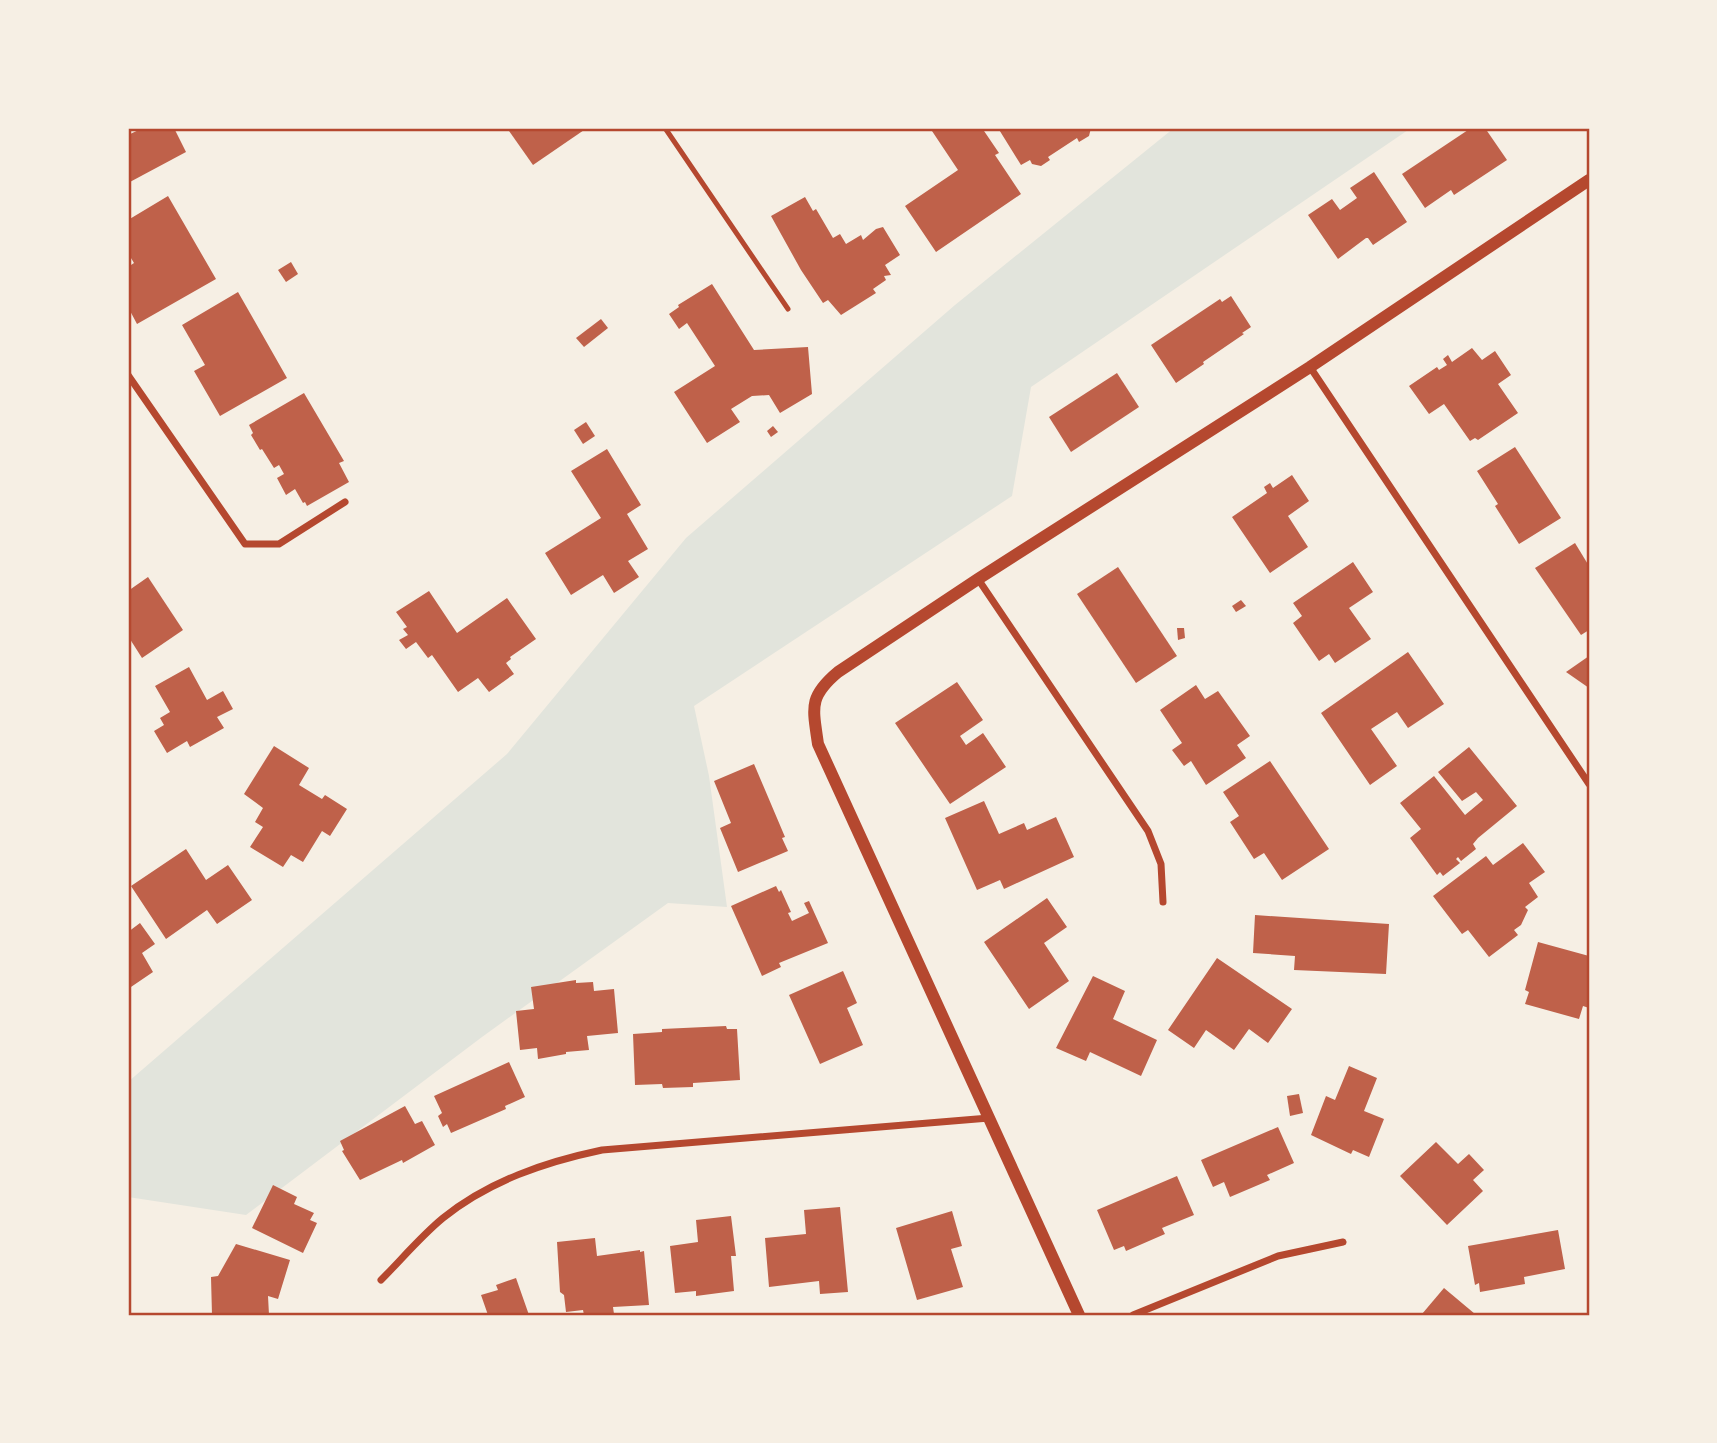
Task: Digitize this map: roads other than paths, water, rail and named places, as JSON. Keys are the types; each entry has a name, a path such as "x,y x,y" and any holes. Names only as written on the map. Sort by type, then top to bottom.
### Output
{"street":[{"path":"1079,1315 818,744 814,699 824,684 978,579 1310,367 1589,180"},
{"path":"1310,367 1589,784"},
{"path":"128,375 245,544 279,544 345,502"},
{"path":"978,579 1148,831 1161,864 1163,902"},
{"path":"381,1280 442,1219 483,1191 521,1172 562,1159 602,1150 989,1118"},
{"path":"1133,1315 1278,1256 1343,1242"}],"lane":[{"path":"665,128 788,309"}]}
